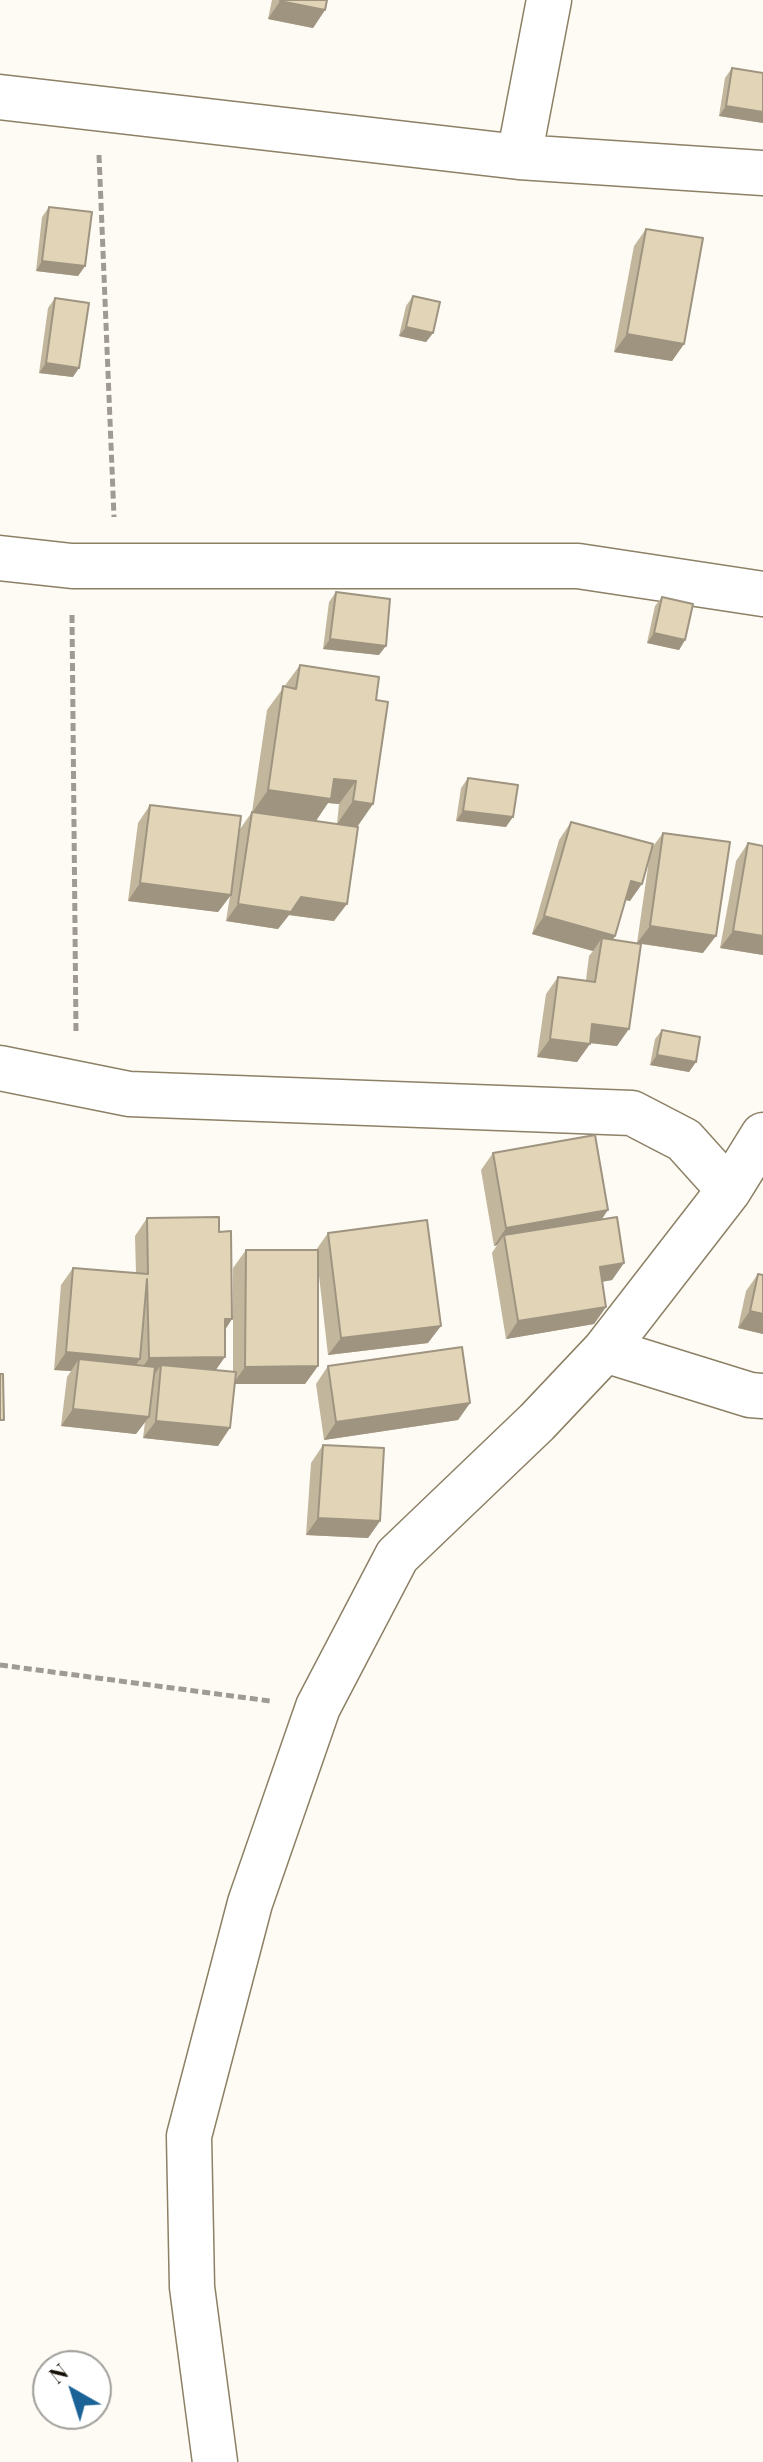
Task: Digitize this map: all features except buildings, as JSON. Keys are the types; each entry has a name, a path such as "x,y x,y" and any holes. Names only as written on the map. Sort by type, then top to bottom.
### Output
{"street":[{"path":"519,157 549,0"},
{"path":"0,97 519,157 763,173"},
{"path":"0,558 72,566 578,566 763,594"},
{"path":"0,1068 129,1094 632,1113 684,1140 729,1190"},
{"path":"215,2462 192,2287 189,2136 250,1903 318,1707 397,1556 537,1422 605,1350 729,1190 763,1135"},
{"path":"605,1350 750,1395 763,1396"}],"path":[{"path":"97,110 116,566"},
{"path":"72,566 76,1085"},
{"path":"0,1665 318,1707"}]}
